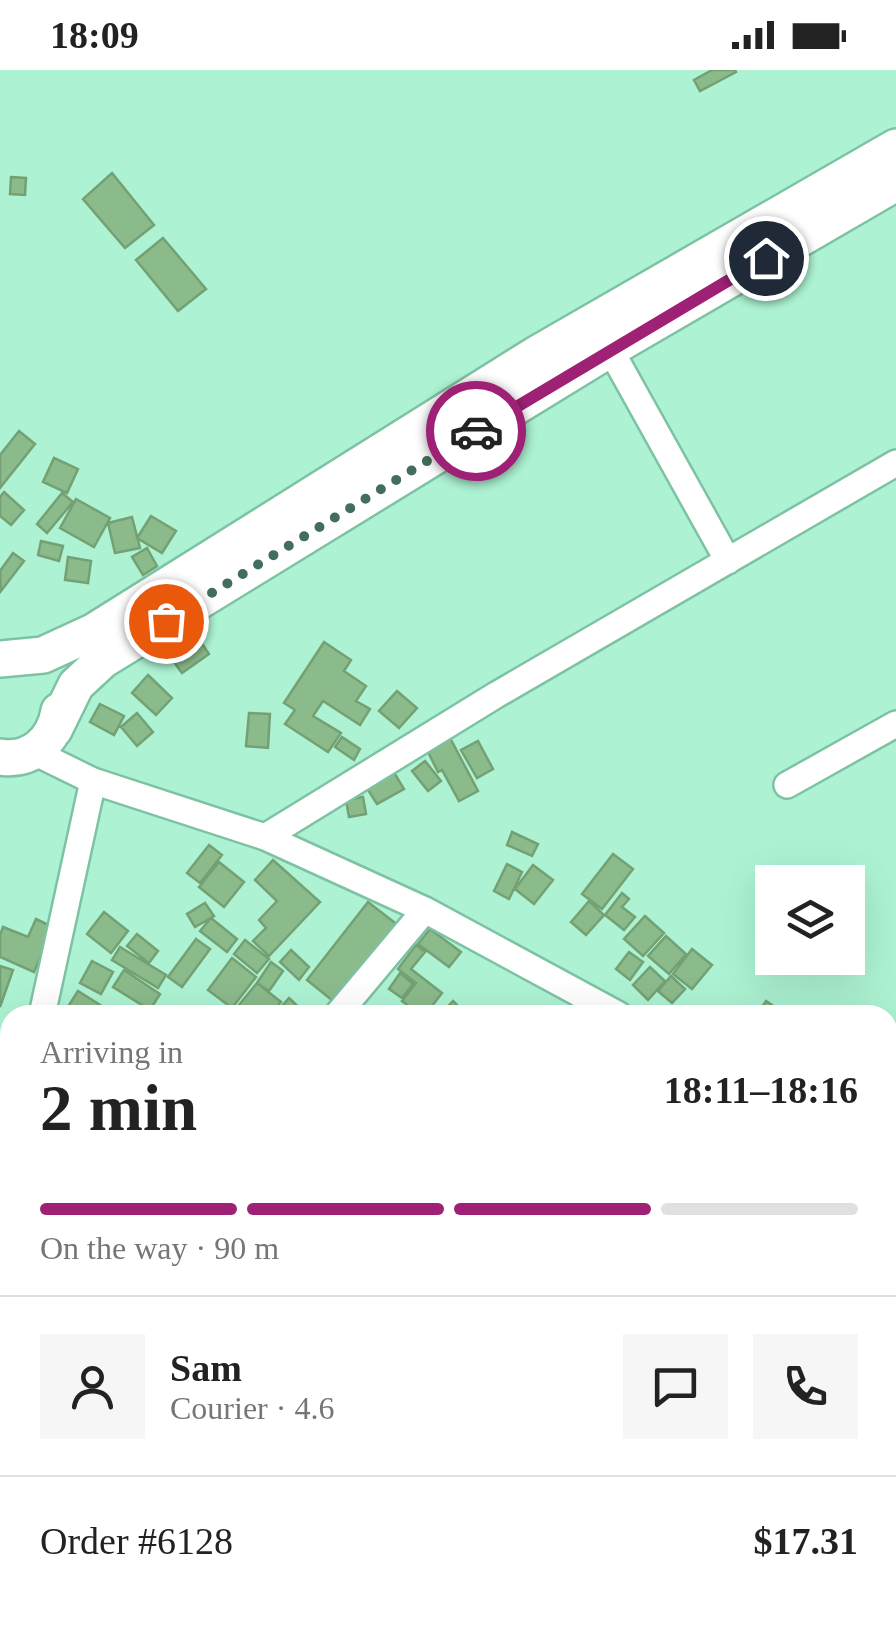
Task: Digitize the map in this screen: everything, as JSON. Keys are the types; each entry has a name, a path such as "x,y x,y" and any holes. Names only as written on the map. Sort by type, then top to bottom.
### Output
{"main road":[{"path":"6,657 42,655 93,632 535,355 896,148"},
{"path":"29,746 76,686 103,660 610,350 894,188"},
{"path":"6,657 30,662 43,671 58,698 59,714 29,746"}],"street":[{"path":"610,350 728,561"},
{"path":"265,837 496,695 896,464"},
{"path":"788,785 896,724"},
{"path":"29,746 93,781 265,837 425,910 601,1005"},
{"path":"44,1005 93,781"},
{"path":"345,1005 425,910"}],"building":[{"path":"712,70 736,72 700,91 694,80"},
{"path":"112,173 154,225 125,248 83,199"},
{"path":"11,177 26,178 25,195 10,194"},
{"path":"163,238 206,289 178,311 136,260"},
{"path":"19,431 35,444 0,488 0,455"},
{"path":"54,458 78,469 67,493 43,482"},
{"path":"4,492 24,510 11,525 0,516 0,497"},
{"path":"62,493 73,502 47,533 37,524"},
{"path":"76,499 110,518 94,547 60,528"},
{"path":"151,516 176,531 162,553 137,538"},
{"path":"132,517 140,548 115,553 108,523"},
{"path":"41,541 63,546 59,561 38,555"},
{"path":"147,548 157,566 143,575 132,557"},
{"path":"13,553 24,561 1,591 0,571"},
{"path":"68,557 91,561 88,583 65,580"},
{"path":"198,638 209,654 182,673 171,658"},
{"path":"324,642 351,660 344,671 366,686 356,701 370,709 360,725 323,701 313,716 341,733 328,752 285,724 295,710 284,703"},
{"path":"148,675 172,698 156,715 132,693"},
{"path":"397,691 417,708 399,728 379,711"},
{"path":"100,704 124,716 114,735 90,722"},
{"path":"137,713 153,732 137,746 121,727"},
{"path":"249,713 270,714 268,748 246,746"},
{"path":"448,734 478,791 459,801 425,746"},
{"path":"342,737 360,749 354,760 335,747"},
{"path":"478,741 493,769 477,778 461,750"},
{"path":"425,761 441,781 428,791 412,771"},
{"path":"390,766 404,789 377,804 363,782"},
{"path":"363,797 366,814 349,817 346,800"},
{"path":"512,832 538,844 532,856 507,845"},
{"path":"209,845 222,855 200,883 187,873"},
{"path":"613,854 633,869 602,909 582,894"},
{"path":"273,860 320,902 269,956 253,941 266,928 259,920 277,901 255,880"},
{"path":"219,862 244,882 224,907 199,887"},
{"path":"507,864 522,872 509,899 494,891"},
{"path":"533,865 553,880 534,904 515,889"},
{"path":"622,893 629,899 622,907 635,917 624,930 605,915"},
{"path":"589,901 604,915 586,935 571,922"},
{"path":"368,902 399,926 338,1005 307,980"},
{"path":"205,903 214,916 195,927 187,914"},
{"path":"104,912 128,931 111,953 87,934"},
{"path":"645,916 664,933 643,956 624,939"},
{"path":"211,918 237,939 227,952 200,931"},
{"path":"36,919 53,927 34,972 0,957 0,935 3,927 28,937"},
{"path":"430,929 461,952 449,967 418,944"},
{"path":"137,934 158,951 149,963 127,946"},
{"path":"666,936 686,954 669,974 648,956"},
{"path":"196,939 210,949 182,987 168,977"},
{"path":"245,940 269,959 257,973 234,954"},
{"path":"416,945 425,952 411,969 442,993 433,1005 407,1005 402,1001 416,983 398,969"},
{"path":"120,947 166,975 158,988 112,960"},
{"path":"692,949 712,965 692,989 673,974"},
{"path":"291,950 309,967 299,980 280,962"},
{"path":"629,952 643,962 630,980 616,969"},
{"path":"232,958 256,977 234,1005 228,1005 208,990"},
{"path":"92,961 113,972 101,994 80,983"},
{"path":"271,962 283,971 269,991 257,983"},
{"path":"0,966 13,970 0,1005"},
{"path":"650,967 665,981 648,1000 633,985"},
{"path":"124,970 160,994 153,1005 142,1005 113,987"},
{"path":"400,973 413,984 402,998 389,989"},
{"path":"671,976 685,989 672,1003 658,991"},
{"path":"257,983 281,1002 278,1005 239,1005"},
{"path":"78,991 100,1005 69,1005"}],"way so far":[{"path":"166,621 476,431"}],"route":[{"path":"476,431 766,258"}]}
